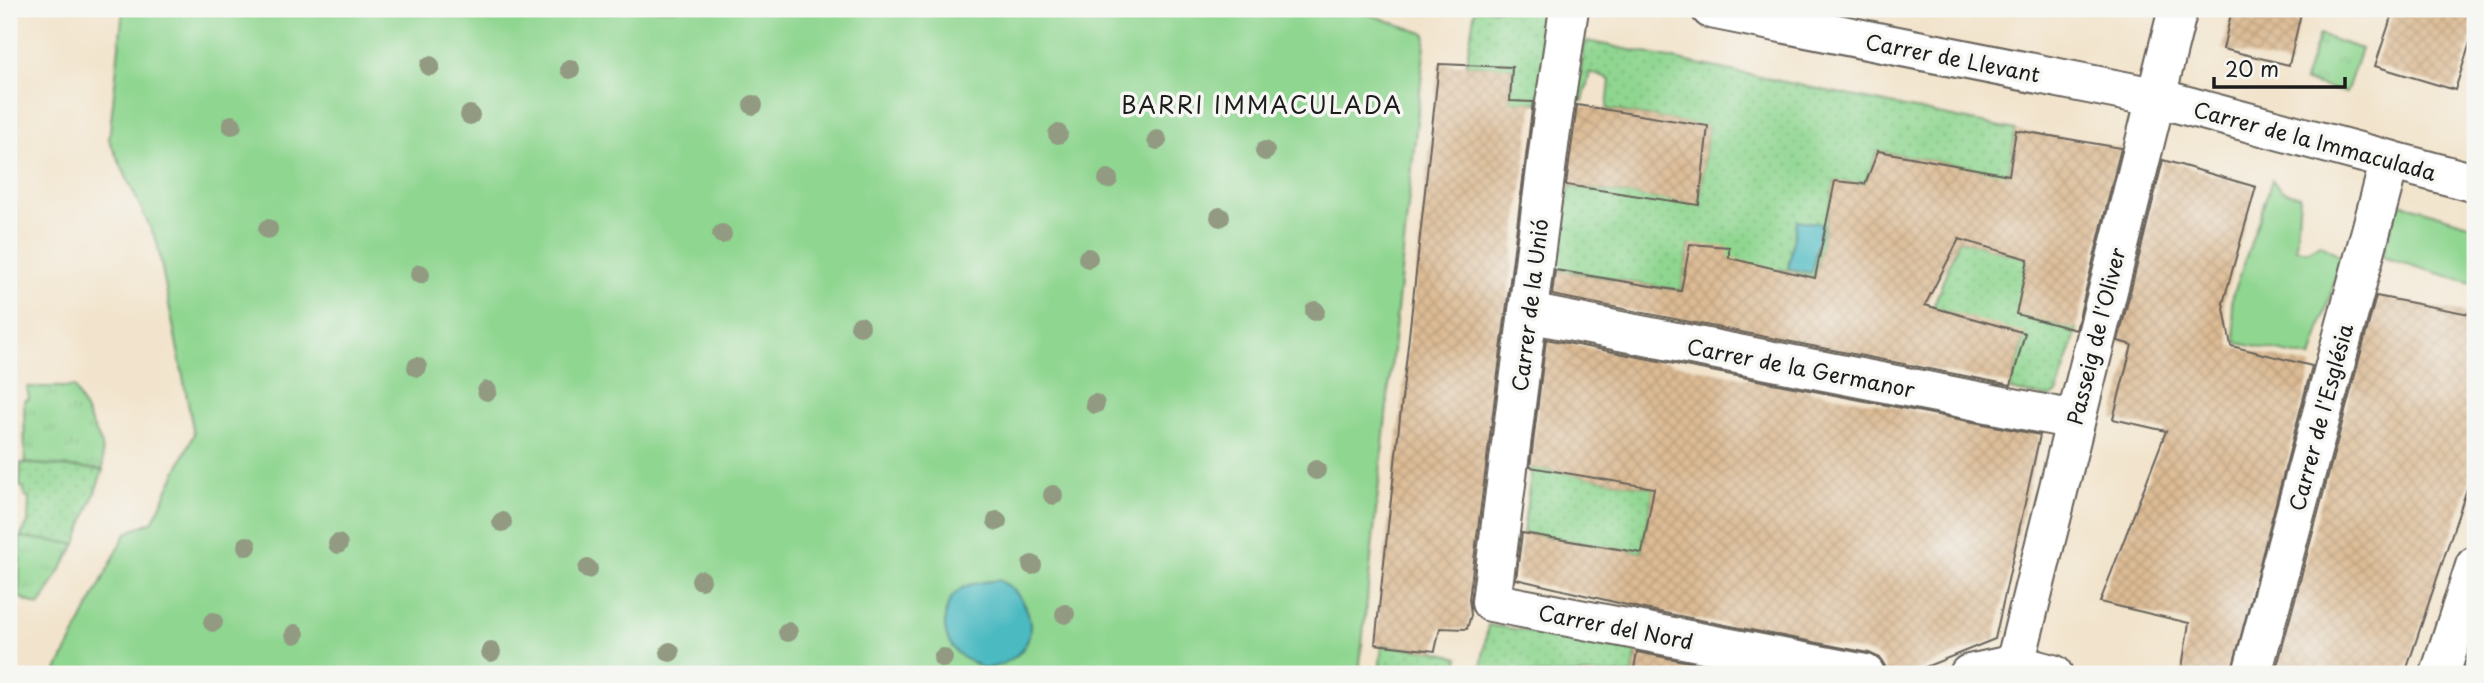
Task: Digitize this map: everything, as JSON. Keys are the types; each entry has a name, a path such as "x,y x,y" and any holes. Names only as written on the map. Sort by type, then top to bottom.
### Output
{"street":[{"name":"Carrer de la Unió","path":"1491,602 1569,9"},
{"name":"Carrer de Llevant","path":"1711,9 2154,97"},
{"name":"Passeig de l'Oliver","path":"2015,664 2178,9"},
{"name":"Carrer de la Immaculada","path":"2154,97 2475,181"},
{"name":"Carrer de l'Església","path":"2252,674 2390,160"},
{"name":"Carrer de la Germanor","path":"1528,313 2075,420"},
{"path":"2440,674 2475,566"},
{"name":"Carrer del Nord","path":"1491,602 1866,674"},
{"path":"1969,674 2015,664 2053,674"}],"green space":[{"path":"123,9 1354,9 1426,34 1359,674 55,674 126,533 153,521 194,434 157,242 109,140"},
{"path":"1475,9 1530,9 1552,14 1539,103 1510,101 1512,68 1466,65"},
{"path":"2319,35 2361,49 2346,93 2304,81"},
{"path":"1587,41 2016,130 2007,182 1972,175 1971,168 1878,151 1865,184 1835,181 1815,278 1779,269 1775,289 1690,244 1681,291 1553,269 1570,186 1699,204 1708,127 1607,109 1610,80 1590,72 1583,101 1578,99 1583,49"},
{"path":"2272,180 2281,190 2300,196 2296,249 2307,251 2320,244 2342,257 2311,358 2237,343 2231,302"},
{"path":"2397,202 2475,226 2475,284 2382,257"},
{"path":"1959,239 2028,259 2017,313 2077,330 2057,393 2050,398 2010,390 2024,336 1933,307"},
{"path":"27,387 74,387 102,445 103,470 25,463 24,400 29,399"},
{"path":"21,463 103,470 76,544 20,537 28,523 29,498 25,497 24,489 20,486"},
{"path":"1532,467 1654,488 1642,553 1523,533"},
{"path":"20,537 76,544 39,606 19,597"},
{"path":"1488,625 1637,648 1633,674 1480,674"},
{"path":"1382,645 1435,651 1459,658 1456,674 1379,674"}],"water":[{"path":"1797,220 1822,224 1811,273 1788,268"},
{"path":"999,580 1020,597 1030,620 1030,632 1018,654 1004,663 985,669 964,658 953,648 946,635 946,611 952,598 966,586"}],"building":[{"path":"2232,9 2302,9 2289,65 2223,49"},
{"path":"2394,9 2475,9 2475,27 2455,90 2375,66"},
{"path":"1439,64 1512,67 1510,101 1533,102 1469,599 1471,615 1467,629 1440,628 1435,651 1375,644"},
{"path":"1577,105 1708,126 1699,205 1566,185"},
{"path":"2016,130 2121,148 2076,330 2016,314 2028,259 1959,239 1925,305 2025,333 2011,385 1552,295 1555,270 1681,291 1690,244 1729,247 1729,258 1815,278 1835,181 1865,184 1878,151 2009,175"},
{"path":"2163,160 2256,187 2223,303 2231,346 2312,366 2231,674 2181,674 2189,623 2100,602 2166,431 2113,419 2132,345 2118,341"},
{"path":"2376,296 2475,315 2475,465 2405,674 2275,674"},
{"path":"1546,339 2040,435 1995,639 1908,674 1886,674 1880,658 1869,653 1644,609 1516,579 1522,533 1642,553 1654,488 1530,467"},
{"path":"1637,652 1751,674 1633,674"}],"district":[{"name":"BARRI IMMACULADA","path":"1262,104"}]}
